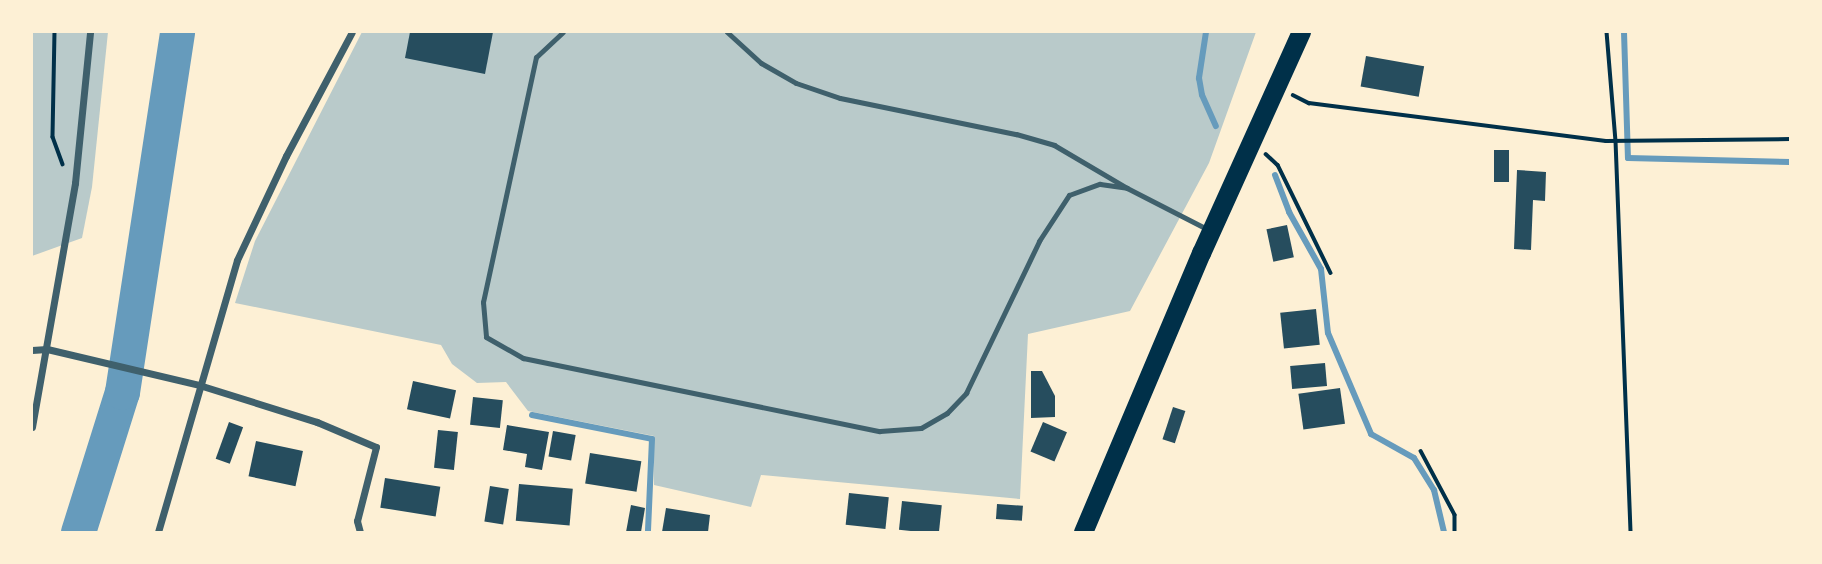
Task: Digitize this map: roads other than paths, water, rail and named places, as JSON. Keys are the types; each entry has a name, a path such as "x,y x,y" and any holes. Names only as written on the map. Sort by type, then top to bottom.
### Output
{"highway":[{"path":"1083,533 1211,232 1301,32"}],"street":[{"path":"32,427 75,183 90,32"},
{"path":"158,533 237,260 286,156 352,32"},
{"path":"32,350 47,349 199,385 317,422 376,447 357,521 360,533"}],"lane":[{"path":"563,32 536,57 484,302 486,337 523,358 880,431 920,428 947,413 966,393 1039,241 1069,195 1100,184 1127,188"},
{"path":"730,32 761,63 796,83 840,98 1023,135 1054,145 1127,188 1211,232"}],"waterway":[{"path":"78,532 122,392 177,32"},
{"path":"1206,32 1199,78 1202,95 1216,126"},
{"path":"1624,32 1628,158 1790,162"},
{"path":"1275,175 1289,212 1321,269 1328,333 1371,434 1414,458 1434,490 1444,532"},
{"path":"532,415 652,439 648,532"}]}
